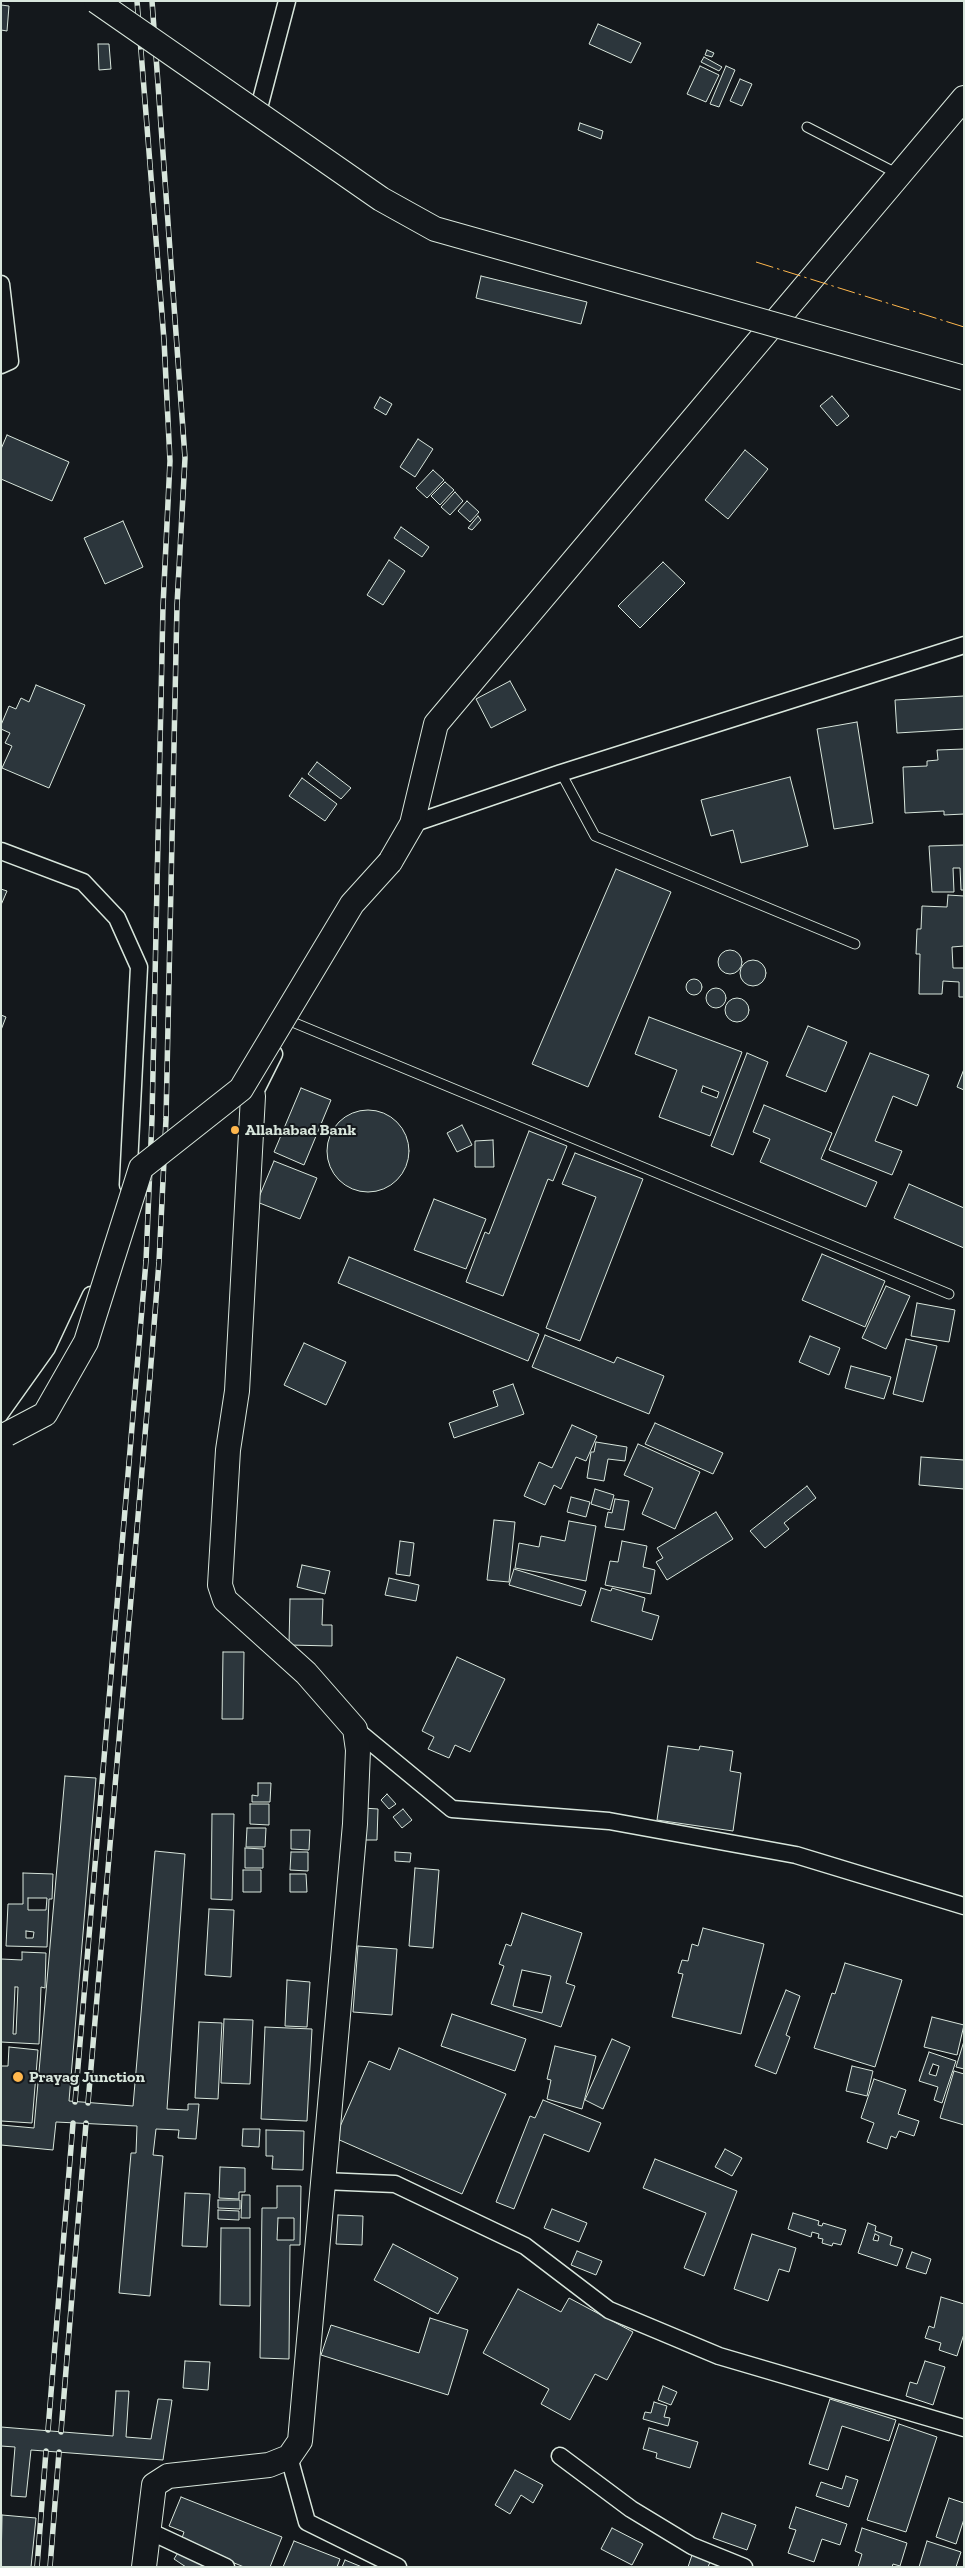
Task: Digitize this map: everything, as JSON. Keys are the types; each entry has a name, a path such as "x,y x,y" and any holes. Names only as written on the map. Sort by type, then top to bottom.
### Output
{"street":[{"path":"96,1 381,199 435,229 964,378"},
{"path":"260,104 287,1"},
{"path":"964,98 436,724 412,824 290,1021 253,1096 238,1372 228,1450 220,1585 225,1600 306,1673 355,1729 452,1808 609,1821 796,1855 964,1906"},
{"path":"1,284 10,361 1,365"},
{"path":"412,824 561,773 964,645"},
{"path":"1,851 83,882 117,918 139,966 129,1182 127,1190 103,1270 66,1348 4,1438"},
{"path":"4,1438 45,1414 86,1342 141,1168 241,1089 352,904 390,862"},
{"path":"144,2567 154,2485 168,2476 269,2464 289,2457 300,2441 355,1824 358,1750 355,1729"},
{"path":"323,2181 395,2184 525,2246 609,2310 719,2356 964,2428"},
{"path":"560,2456 631,2509 692,2546 744,2567"},
{"path":"289,2457 307,2522 398,2567"},
{"path":"149,2531 226,2567"}],"lane":[{"path":"219,74 377,187 381,199 375,202 211,91 219,74"},
{"path":"807,127 898,174"},
{"path":"561,773 595,836 855,944"},
{"path":"290,1021 950,1294"}],"building":[{"path":"1,5 9,6 7,31 1,30"},
{"path":"598,24 641,43 631,63 589,44"},
{"path":"98,44 109,44 111,69 99,70"},
{"path":"707,50 714,53 712,57 705,55"},
{"path":"704,57 722,67 719,71 701,62"},
{"path":"700,66 719,75 706,102 687,94"},
{"path":"726,66 735,70 719,107 710,104"},
{"path":"740,79 752,84 742,106 730,101"},
{"path":"580,123 603,131 601,139 578,130"},
{"path":"481,276 587,302 581,324 476,298"},
{"path":"832,396 849,416 837,426 820,406"},
{"path":"380,397 392,404 386,415 374,408"},
{"path":"7,435 69,462 52,501 1,479 1,449"},
{"path":"418,439 433,449 415,477 400,467"},
{"path":"745,450 768,469 728,519 705,500"},
{"path":"433,470 444,480 427,498 416,488"},
{"path":"445,482 454,490 440,505 431,496"},
{"path":"455,492 463,501 450,515 441,507"},
{"path":"467,501 479,512 470,522 458,511"},
{"path":"478,516 481,520 472,530 468,528"},
{"path":"123,521 143,567 105,584 84,538"},
{"path":"401,527 429,547 422,557 394,538"},
{"path":"389,560 405,571 383,605 367,595"},
{"path":"663,562 685,583 640,628 618,606"},
{"path":"510,681 526,710 491,728 476,699"},
{"path":"36,685 85,705 49,788 2,768 12,746 5,743 10,733 1,729 1,725 9,706 16,709 21,698 29,702"},
{"path":"964,696 964,729 897,733 895,700"},
{"path":"857,722 873,823 834,829 817,729"},
{"path":"964,749 964,814 944,815 944,811 905,813 903,767 927,766 927,761 938,760 937,750"},
{"path":"317,762 351,788 341,799 308,774"},
{"path":"790,777 808,846 741,863 733,830 711,836 701,800"},
{"path":"302,778 337,804 325,821 289,796"},
{"path":"964,845 964,890 961,890 960,868 953,868 954,892 932,892 929,846"},
{"path":"616,869 671,892 588,1087 532,1064"},
{"path":"1,889 7,891 1,905"},
{"path":"948,895 964,896 964,946 952,947 953,968 964,968 964,997 959,997 959,982 943,981 942,994 919,994 920,954 916,954 917,929 921,929 922,906 947,907"},
{"path":"730,950 738,954 742,962 738,970 730,974 722,970 718,962 722,954"},
{"path":"753,960 762,964 766,973 762,982 753,986 744,982 740,973 744,964"},
{"path":"691,979 697,979 702,984 700,993 691,995 686,990 686,984"},
{"path":"716,988 723,991 726,998 723,1005 716,1008 709,1005 706,998 709,991"},
{"path":"737,998 742,999 748,1005 748,1015 742,1021 737,1022 732,1021 726,1015 725,1010 726,1005 732,999"},
{"path":"1,1015 6,1017 1,1030"},
{"path":"649,1017 742,1052 710,1136 659,1117 677,1070 635,1054","holes":["703,1086 719,1092 717,1098 701,1092"]},
{"path":"808,1026 847,1042 826,1092 786,1076"},
{"path":"747,1053 768,1062 733,1155 711,1146"},
{"path":"870,1053 929,1075 917,1106 893,1096 875,1141 902,1151 892,1175 829,1150"},
{"path":"964,1069 964,1090 957,1087"},
{"path":"301,1088 331,1100 304,1165 274,1152"},
{"path":"764,1105 832,1133 821,1159 877,1182 866,1207 760,1162 770,1139 753,1132"},
{"path":"368,1110 384,1113 397,1122 406,1135 409,1151 406,1167 397,1180 384,1189 368,1192 352,1189 339,1180 330,1167 327,1151 330,1135 339,1122 352,1113"},
{"path":"462,1125 472,1145 457,1152 447,1133"},
{"path":"529,1131 567,1146 553,1181 548,1179 503,1296 466,1282 485,1232 489,1234"},
{"path":"493,1140 494,1167 475,1167 475,1141"},
{"path":"575,1153 643,1179 580,1341 546,1328 596,1197 562,1184"},
{"path":"274,1161 317,1178 300,1219 257,1202"},
{"path":"909,1184 964,1208 964,1248 894,1218"},
{"path":"434,1199 486,1219 466,1269 414,1250"},
{"path":"822,1254 885,1281 865,1327 802,1300"},
{"path":"349,1257 539,1334 528,1361 338,1283"},
{"path":"886,1286 910,1296 886,1349 862,1338"},
{"path":"917,1303 955,1310 949,1342 911,1336"},
{"path":"545,1335 614,1363 617,1357 664,1376 649,1414 532,1367"},
{"path":"810,1336 840,1348 829,1375 799,1362"},
{"path":"906,1339 937,1346 923,1402 893,1394"},
{"path":"304,1343 346,1362 326,1405 284,1385"},
{"path":"851,1366 891,1377 884,1399 845,1388"},
{"path":"513,1384 524,1414 454,1438 449,1423 498,1406 493,1391"},
{"path":"655,1423 723,1453 713,1474 645,1444"},
{"path":"572,1425 597,1436 586,1461 576,1457 561,1489 554,1485 545,1505 524,1496 539,1462 552,1468"},
{"path":"596,1442 627,1447 625,1461 608,1459 604,1481 587,1478 591,1452 594,1452"},
{"path":"638,1444 700,1472 675,1529 642,1514 653,1488 624,1475"},
{"path":"921,1457 964,1460 964,1489 919,1485"},
{"path":"807,1486 816,1498 784,1523 789,1529 765,1548 750,1531"},
{"path":"595,1489 614,1495 610,1510 591,1504"},
{"path":"571,1497 590,1502 586,1517 567,1512"},
{"path":"615,1499 629,1501 624,1530 605,1527 608,1512 612,1513"},
{"path":"716,1512 733,1539 667,1580 656,1562 663,1558 657,1548"},
{"path":"494,1520 515,1522 509,1582 487,1580"},
{"path":"569,1521 596,1526 586,1581 515,1568 519,1543 539,1547 541,1536 565,1541"},
{"path":"400,1541 414,1543 410,1576 396,1574"},
{"path":"622,1541 647,1546 643,1567 655,1570 651,1594 605,1585 610,1561 618,1562"},
{"path":"302,1565 330,1571 325,1594 297,1587"},
{"path":"514,1569 586,1591 581,1606 509,1585"},
{"path":"389,1578 419,1585 416,1601 385,1595"},
{"path":"601,1588 611,1591 612,1588 645,1598 642,1611 659,1616 652,1640 591,1621"},
{"path":"290,1599 323,1599 322,1625 332,1625 332,1646 289,1645"},
{"path":"223,1652 244,1652 243,1719 222,1719"},
{"path":"457,1657 505,1679 470,1752 455,1745 449,1758 428,1749 434,1737 422,1731"},
{"path":"668,1746 699,1750 700,1746 733,1751 730,1771 741,1773 733,1831 657,1820"},
{"path":"65,1776 96,1778 69,2101 133,2106 155,1851 185,1854 167,2109 188,2110 188,2104 199,2104 196,2139 178,2138 179,2130 156,2129 153,2155 163,2156 150,2296 119,2293 131,2153 136,2153 137,2126 56,2122 53,2150 1,2145 1,2125 34,2128"},
{"path":"258,1783 271,1783 270,1802 252,1802 252,1795 258,1796"},
{"path":"387,1794 396,1804 389,1809 381,1800"},
{"path":"250,1804 269,1804 269,1825 250,1824"},
{"path":"363,1808 378,1809 377,1840 363,1840"},
{"path":"403,1809 412,1820 402,1828 393,1817"},
{"path":"212,1814 234,1814 232,1900 211,1899"},
{"path":"247,1828 266,1828 265,1847 246,1847"},
{"path":"291,1830 310,1830 309,1850 291,1849"},
{"path":"245,1848 263,1849 263,1868 245,1868"},
{"path":"291,1852 308,1852 308,1871 290,1870"},
{"path":"395,1852 411,1853 410,1862 395,1861"},
{"path":"415,1868 439,1870 433,1948 409,1946"},
{"path":"243,1870 261,1870 261,1892 243,1892"},
{"path":"23,1873 53,1874 52,1899 49,1899 47,1947 6,1946 8,1904 23,1904","holes":["28,1898 47,1898 46,1910 28,1910","26,1931 34,1932 33,1938 26,1938"]},
{"path":"290,1874 306,1874 307,1892 290,1892"},
{"path":"209,1909 234,1910 231,1977 205,1975"},
{"path":"522,1913 582,1933 566,1983 575,1986 561,2027 491,2004 504,1966 499,1964 506,1944 511,1946","holes":["522,1970 551,1976 542,2013 513,2006"]},
{"path":"703,1928 764,1944 741,2034 672,2017 683,1974 678,1973 682,1960 688,1961 692,1944 698,1946"},
{"path":"358,1946 397,1949 392,2015 353,2012"},
{"path":"22,1952 46,1953 45,1988 41,1987 39,2044 1,2042 1,1959 22,1960","holes":["15,1987 18,1987 16,2034 13,2034"]},
{"path":"845,1963 902,1980 875,2067 814,2048 832,1993 835,1994"},
{"path":"287,1980 310,1982 307,2027 285,2026"},
{"path":"786,1990 800,1996 786,2035 790,2037 776,2074 755,2066"},
{"path":"452,2014 526,2039 515,2071 441,2046"},
{"path":"932,2017 964,2025 957,2055 924,2047"},
{"path":"224,2019 253,2020 250,2084 221,2083"},
{"path":"199,2022 222,2023 218,2099 195,2098"},
{"path":"265,2027 312,2029 307,2121 261,2119"},
{"path":"612,2039 630,2047 603,2109 585,2100"},
{"path":"964,2041 964,2069 956,2067"},
{"path":"555,2046 596,2056 582,2109 547,2099 551,2080 547,2079"},
{"path":"9,2047 38,2050 32,2123 1,2121 1,2066 8,2066"},
{"path":"399,2048 506,2094 462,2194 335,2138 369,2061 390,2070"},
{"path":"929,2052 956,2061 942,2103 934,2100 938,2087 919,2081","holes":["933,2064 939,2066 936,2076 929,2074"]},
{"path":"852,2066 873,2071 867,2096 846,2091"},
{"path":"954,2071 964,2074 964,2125 940,2118"},
{"path":"874,2079 906,2090 898,2114 919,2121 914,2136 899,2131 896,2138 891,2136 887,2149 867,2142 874,2123 861,2118"},
{"path":"543,2100 601,2123 589,2152 544,2134 514,2209 496,2202 530,2116 535,2118"},
{"path":"243,2129 260,2129 259,2147 242,2146"},
{"path":"266,2130 304,2131 303,2170 272,2169 273,2156 266,2156"},
{"path":"725,2149 742,2158 732,2176 715,2167"},
{"path":"655,2159 737,2191 704,2276 684,2268 706,2213 643,2188"},
{"path":"220,2167 245,2168 245,2192 239,2192 239,2199 219,2198"},
{"path":"277,2186 301,2186 300,2245 290,2245 289,2359 260,2358 262,2208 277,2208","holes":["278,2218 294,2218 294,2240 277,2240"]},
{"path":"185,2193 210,2194 207,2247 182,2246"},
{"path":"242,2195 250,2195 250,2218 241,2218"},
{"path":"218,2200 240,2200 240,2209 218,2208"},
{"path":"552,2209 587,2223 579,2242 544,2228"},
{"path":"218,2210 239,2211 239,2220 218,2219"},
{"path":"793,2213 819,2221 818,2225 822,2226 823,2223 846,2230 841,2245 833,2243 832,2246 822,2243 823,2239 818,2238 819,2234 812,2232 811,2237 788,2229"},
{"path":"338,2215 363,2216 362,2245 336,2244"},
{"path":"868,2223 876,2226 875,2231 892,2237 890,2245 903,2249 897,2266 858,2253","holes":["875,2234 879,2236 878,2241 873,2240"]},
{"path":"221,2228 250,2228 250,2306 220,2305"},
{"path":"752,2234 796,2248 789,2272 779,2269 768,2301 734,2289"},
{"path":"393,2244 458,2278 438,2314 374,2280"},
{"path":"577,2251 602,2261 596,2275 571,2265"},
{"path":"912,2252 931,2259 926,2274 906,2268"},
{"path":"518,2289 561,2312 569,2298 633,2332 607,2380 595,2374 570,2420 541,2404 549,2389 483,2353"},
{"path":"941,2297 964,2304 964,2334 957,2356 939,2350 941,2343 925,2338 929,2326 934,2328"},
{"path":"430,2318 468,2330 448,2395 321,2355 331,2325 419,2353"},
{"path":"185,2361 210,2362 208,2390 183,2388"},
{"path":"925,2361 945,2367 933,2405 906,2396 910,2382 917,2384"},
{"path":"663,2386 677,2392 671,2405 658,2400"},
{"path":"116,2391 129,2391 126,2437 151,2439 158,2399 172,2400 163,2460 31,2450 26,2497 11,2496 15,2447 1,2446 1,2427 113,2436"},
{"path":"830,2399 896,2420 889,2441 842,2426 828,2470 809,2464"},
{"path":"654,2402 667,2406 664,2417 670,2418 668,2426 643,2419 645,2412 651,2413"},
{"path":"899,2424 937,2437 906,2532 867,2520"},
{"path":"649,2428 698,2442 690,2468 656,2458 657,2453 643,2449"},
{"path":"515,2470 543,2485 533,2503 521,2495 510,2514 495,2505"},
{"path":"846,2476 858,2480 849,2507 816,2496 821,2482 842,2489"},
{"path":"181,2497 282,2537 270,2567 244,2567 181,2541 184,2532 169,2526"},
{"path":"949,2498 964,2503 964,2519 956,2544 936,2537"},
{"path":"796,2507 847,2524 840,2545 822,2539 814,2562 788,2553 796,2530 789,2528"},
{"path":"722,2513 756,2525 747,2550 713,2538"},
{"path":"2,2515 36,2518 31,2567 1,2567"},
{"path":"612,2528 643,2544 632,2565 601,2549"},
{"path":"862,2528 907,2543 900,2566 893,2564 892,2567 858,2567 862,2554 855,2551"},
{"path":"294,2541 340,2559 337,2567 283,2567"},
{"path":"927,2541 961,2552 956,2567 919,2567"},
{"path":"179,2551 205,2567 186,2567 174,2559"},
{"path":"692,2555 710,2562 708,2567 688,2567"},
{"path":"345,2560 362,2567 342,2567"}],"railway":[{"path":"75,2102 146,1261 152,1118 163,606 170,461 164,340 137,1"},
{"path":"88,2103 150,1376 159,1262 166,1119 177,605 185,458 152,1"},
{"path":"48,2430 73,2123"},
{"path":"61,2432 86,2123"},
{"path":"37,2567 46,2451"},
{"path":"50,2567 59,2452"}],"power":[{"path":"756,262 964,327"}],"place":[{"name":"Allahabad Bank","path":"235,1130"},
{"name":"Prayag Junction","path":"18,2077"}]}
